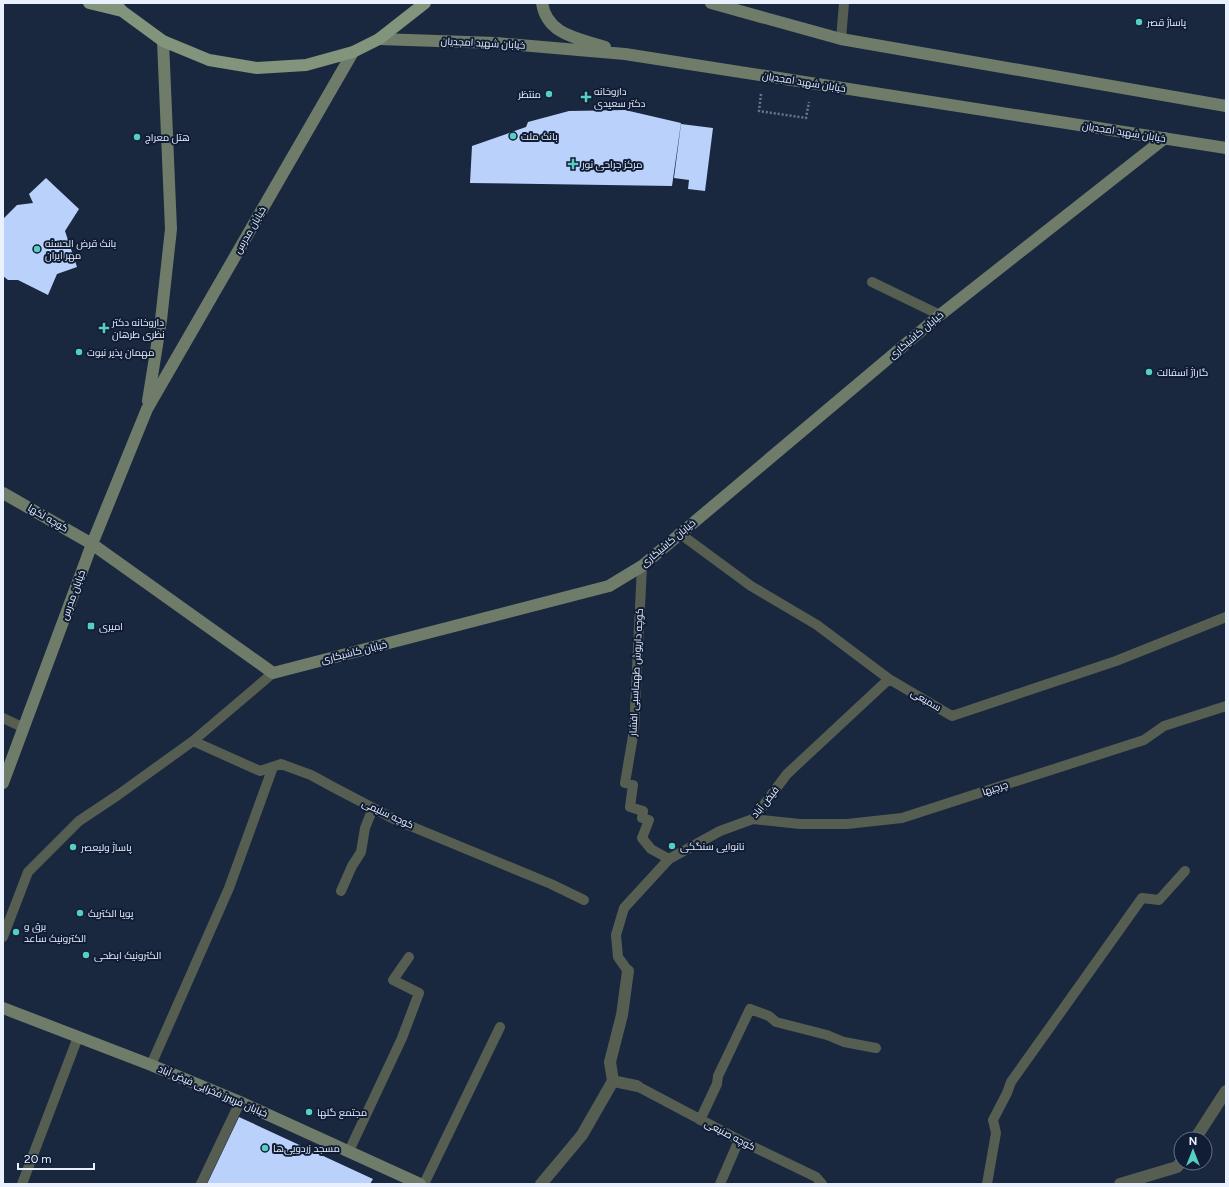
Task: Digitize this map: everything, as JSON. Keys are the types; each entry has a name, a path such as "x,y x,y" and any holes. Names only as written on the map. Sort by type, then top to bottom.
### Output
{"main road":[{"path":"89,3 119,7 163,41 209,60 257,68 306,65 353,52 379,39 425,3"},
{"path":"542,3 544,13 551,24 562,33 625,54"},
{"path":"711,3 841,38 1226,106"},
{"name":"خیابان شهید امجدیان","path":"379,39 496,43 625,54 1226,148"},
{"name":"خیابان مدرس","path":"147,408 161,320 171,229 163,41"},
{"name":"خیابان مدرس","path":"3,783 92,544 147,408 353,52"},
{"name":"خیابان کاشیکاری","path":"273,672 609,586 642,566 679,533 940,315 1165,138"},
{"name":"کوچه لکها","path":"3,493 92,544"},
{"path":"92,544 273,672"},
{"name":"خیابان فریبرز فخرایی فیض آباد","path":"3,1008 150,1065 240,1102 420,1184"}],"street":[{"path":"541,1184 582,1135 613,1081 610,1062 622,1015 628,971"},
{"path":"613,1081 637,1086"},
{"path":"1201,1131 1226,1091"},
{"path":"1120,1184 1173,1168"}],"lane":[{"path":"841,38 844,3"},
{"path":"872,282 940,315"},
{"name":"سمیعی","path":"679,533 751,586 817,625 889,679 952,716 1116,661 1226,617"},
{"name":"کوچه داریوش طهماسبی افشار","path":"642,566 634,730 625,783 633,785 630,807 643,811 642,818 649,820 642,838 651,849 669,859"},
{"path":"3,937 28,872 78,821 118,795 193,741 273,672"},
{"name":"فیض آباد","path":"628,971 618,958 616,935 624,908 669,859 720,830 753,819 787,774 889,679"},
{"name":"چرچیها","path":"753,819 800,824 839,824 902,818 1144,740 1164,726 1226,706"},
{"path":"3,718 24,728"},
{"name":"کوچه سلیمی","path":"193,741 260,771 281,764 311,775 396,820 551,884 584,900"},
{"path":"150,1065 229,888 272,767"},
{"path":"341,891 360,852 365,828 373,808"},
{"path":"987,1184 996,1133 992,1120 1007,1093 1011,1082 1142,898 1159,900 1185,871"},
{"path":"349,1151 402,1038 419,993 393,980 409,957"},
{"path":"700,1120 717,1084 718,1076 750,1009 769,1016 776,1022 827,1035 844,1042 876,1048"},
{"path":"424,1184 500,1027"},
{"path":"22,1184 78,1037"},
{"name":"کوچه صنیعی","path":"637,1086 739,1140 816,1177 822,1184"},
{"path":"201,1184 240,1102"},
{"path":"720,1184 739,1140"}],"path":[{"path":"759,111 806,118"}],"building":[{"name":"مرکز جراحی نور","path":"625,110 681,123 672,186 470,183 472,146 526,127 528,122 569,111"},
{"path":"681,124 713,128 705,191 688,189 689,180 674,178"},
{"name":"بانک قرض الحسنه مهر ایران","path":"46,178 79,209 65,231 77,267 57,274 48,295 18,280 8,280 3,276 3,219 17,205 33,203 29,194"},
{"name":"مسجد زردویی‌ها","path":"239,1117 373,1179 370,1184 207,1184"}],"place":[{"name":"پاساژ قصر","path":"1139,22"},
{"name":"منتظر","path":"549,94"},
{"name":"داروخانه دکتر سعیدی","path":"586,97"},
{"name":"بانک ملت","path":"513,136"},
{"name":"هتل معراج","path":"137,137"},
{"name":"مرکز جراحی نور","path":"573,164"},
{"name":"بانک قرض الحسنه مهر ایران","path":"37,249"},
{"name":"داروخانه دکتر نظری طرهان","path":"104,328"},
{"name":"مهمان پذیر نبوت","path":"79,352"},
{"name":"گاراژ آسفالت","path":"1149,372"},
{"name":"امیری","path":"91,626"},
{"name":"نانوایی سنگکی","path":"672,846"},
{"name":"پاساژ ولیعصر","path":"73,847"},
{"name":"پویا الکتریک","path":"80,913"},
{"name":"برق و الکترونیک ساعد","path":"16,932"},
{"name":"الکترونیک ابطحی","path":"86,955"},
{"name":"مجتمع گلها","path":"309,1112"},
{"name":"مسجد زردویی‌ها","path":"265,1148"}]}
